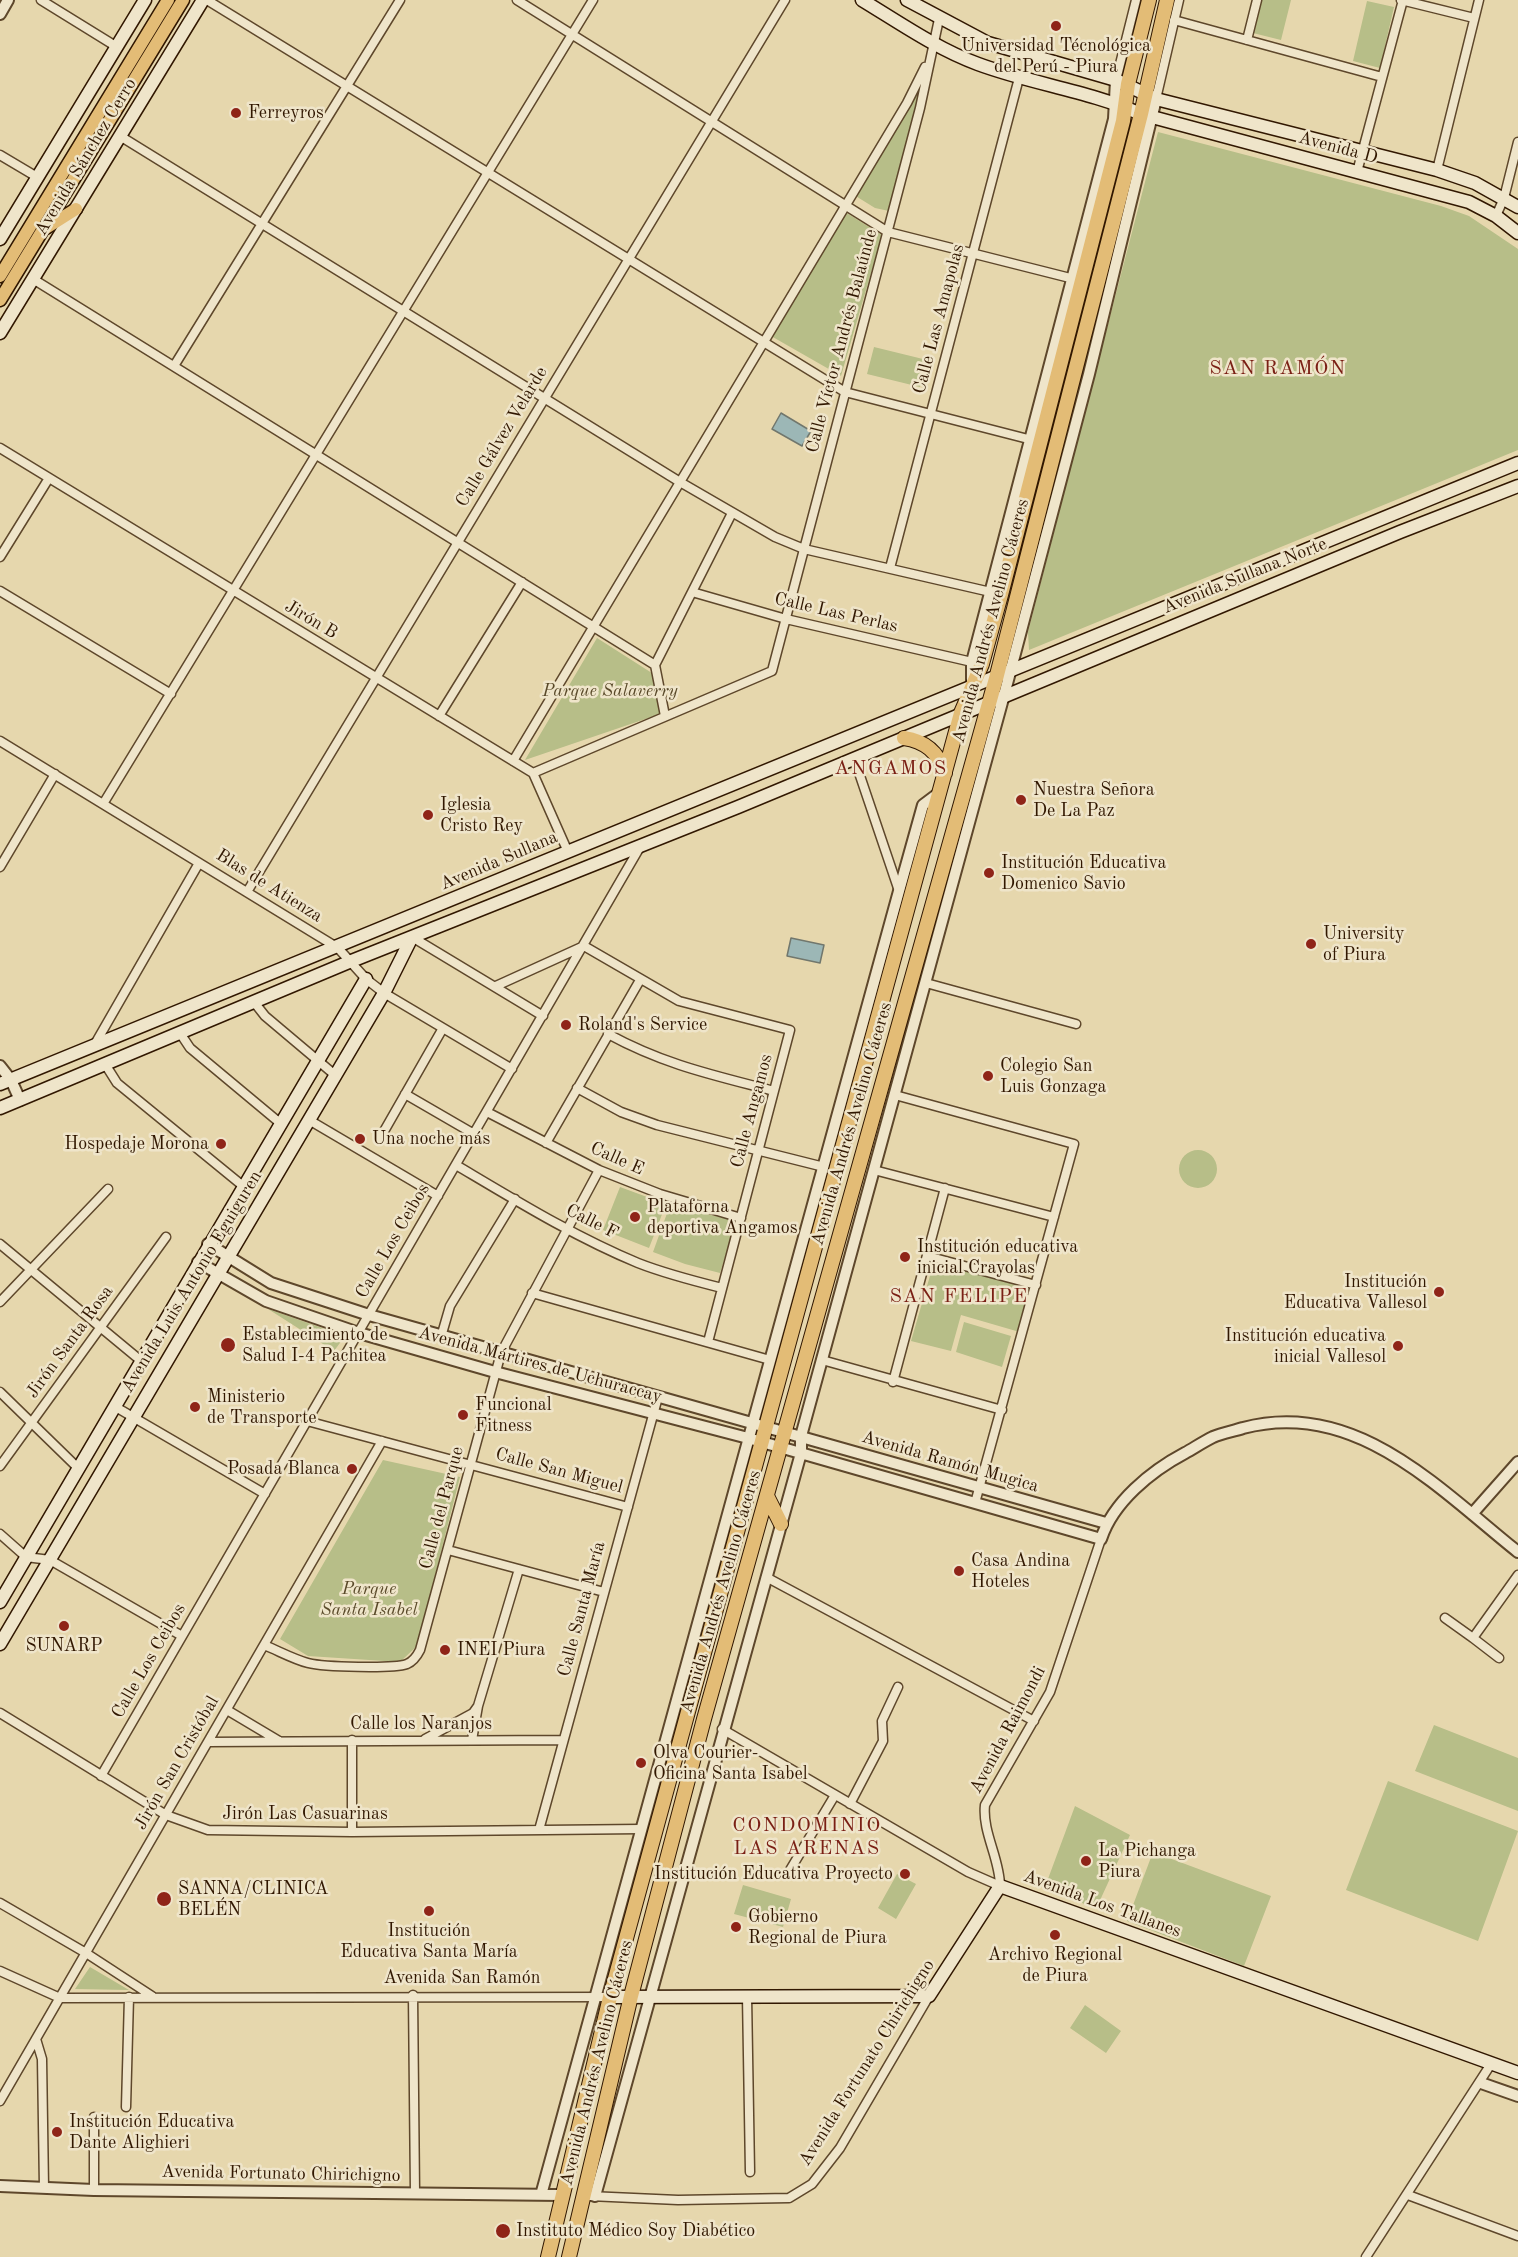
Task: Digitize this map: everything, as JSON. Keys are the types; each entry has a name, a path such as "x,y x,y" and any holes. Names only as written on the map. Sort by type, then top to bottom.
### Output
{"highway":[{"name":"Avenida Andrés Avelino Cáceres","path":"548,2257 610,1996 759,1424 961,713 982,664 996,594 1120,105 1122,82 1149,0"},
{"name":"Avenida Andrés Avelino Cáceres","path":"570,2251 589,2196 631,1996 766,1496 997,675 1147,115 1167,0"},
{"path":"904,738 914,739 930,748 942,764 945,773"},
{"path":"766,1496 781,1524"}],"main road":[{"name":"Avenida Sánchez Cerro","path":"0,239 145,0"},
{"name":"Avenida Sánchez Cerro","path":"0,276 168,0"},
{"name":"Avenida Sánchez Cerro","path":"0,300 183,0"},
{"name":"Avenida Sánchez Cerro","path":"0,333 202,0"},
{"name":"Avenida D","path":"862,0 933,43 970,61 1147,115 1469,202 1496,216 1518,232"},
{"name":"Avenida D","path":"907,0 987,43 1122,82 1151,95 1437,170 1475,183 1518,207"},
{"path":"42,230 75,208"},
{"name":"Avenida Sullana Norte","path":"1011,669 1518,463"},
{"name":"Avenida Sullana Norte","path":"988,703 1518,486"},
{"name":"Avenida Sullana","path":"6,1082 932,705 1011,669"},
{"name":"Avenida Sullana","path":"0,1108 988,703"},
{"path":"932,705 940,711 940,722"},
{"path":"635,824 640,847"},
{"name":"Avenida Luis Antonio Eguiguren","path":"0,1644 384,993 412,938"},
{"name":"Avenida Luis Antonio Eguiguren","path":"0,1602 208,1244 366,979"},
{"name":"Avenida Fortunato Chirichigno","path":"929,1996 1000,1886"},
{"name":"Avenida Los Tallanes","path":"1000,1886 1518,2073"},
{"name":"Avenida San Ramón","path":"610,1996 929,1996"}],"street":[{"path":"0,14 8,0"},
{"path":"40,0 117,47"},
{"path":"207,0 845,392 1032,440"},
{"path":"174,366 400,0"},
{"path":"517,0 888,232 1074,279"},
{"path":"103,804 593,0"},
{"name":"Calle Gálvez Velarde","path":"247,892 785,0"},
{"path":"1122,82 1137,0"},
{"path":"1151,95 1179,0"},
{"path":"1247,40 1257,0"},
{"path":"1357,172 1402,0 1474,18"},
{"path":"1437,170 1479,0"},
{"name":"Calle Víctor Andrés Balaúnde","path":"665,716 772,671 921,108 929,59 939,19"},
{"path":"1173,20 1382,77"},
{"path":"513,761 907,103 929,59"},
{"name":"Calle Las Amapolas","path":"890,568 1020,78"},
{"path":"907,103 916,104 921,108"},
{"name":"Avenida Andrés Avelino Cáceres","path":"971,688 972,662 996,594 1032,440 1120,105"},
{"name":"Avenida Andrés Avelino Cáceres","path":"589,2196 649,1996 722,1729 801,1454 801,1436 926,983 1089,374 1147,115"},
{"path":"120,135 732,513 804,549 996,594"},
{"path":"1496,216 1504,198 1518,142"},
{"path":"0,154 37,177"},
{"path":"33,279 655,664"},
{"name":"Jirón B","path":"0,448 533,773"},
{"path":"0,557 49,478"},
{"path":"568,852 533,773 665,716 655,664 732,513"},
{"path":"439,716 522,582"},
{"path":"0,591 171,694"},
{"name":"Calle Las Perlas","path":"692,592 786,619 972,662"},
{"name":"Blas de Atienza","path":"0,741 338,948 366,979 384,993 512,1070"},
{"path":"854,758 899,891"},
{"path":"0,867 55,774"},
{"name":"Avenida Andrés Avelino Cáceres","path":"759,1424 770,1360 923,805 939,794"},
{"name":"Calle Los Ceibos","path":"101,1776 640,847"},
{"path":"94,1046 199,863"},
{"path":"412,938 543,1016"},
{"path":"496,986 584,946 640,980 546,1143"},
{"name":"Calle Angamos","path":"640,980 694,1006 790,1030 708,1342"},
{"path":"926,983 1076,1024"},
{"path":"254,1002 265,1016 335,1075"},
{"path":"379,1140 443,1028"},
{"path":"180,1033 189,1048 280,1124"},
{"path":"608,1034 644,1054 672,1065 774,1091"},
{"path":"105,1064 117,1083 243,1186"},
{"path":"0,1066 6,1082 20,1100"},
{"path":"577,1088 638,1118 824,1167"},
{"path":"405,1094 474,1134"},
{"path":"895,1095 1074,1144 975,1503"},
{"name":"Calle E","path":"487,1112 599,1170 660,1194 741,1218"},
{"path":"309,1120 438,1196"},
{"name":"Calle F","path":"456,1165 567,1228 638,1263 722,1288"},
{"name":"Calle del Parque","path":"264,1645 312,1664 393,1666 411,1662 420,1650 501,1353 599,1170"},
{"path":"874,1170 1054,1217"},
{"path":"893,1382 945,1188"},
{"path":"0,1302 108,1189"},
{"path":"441,1337 450,1306 514,1199"},
{"name":"Jirón Santa Rosa","path":"0,1466 166,1237"},
{"path":"0,1244 140,1360"},
{"name":"Avenida Mártires de Uchuraccay","path":"208,1244 271,1282 369,1315 785,1432"},
{"path":"927,1256 1036,1285"},
{"name":"Avenida Mártires de Uchuraccay","path":"198,1262 266,1301 358,1333 780,1448"},
{"path":"532,1293 770,1360"},
{"path":"822,1360 893,1382 1002,1410"},
{"path":"0,1392 78,1468"},
{"name":"Calle Santa María","path":"539,1830 658,1396"},
{"path":"114,1406 265,1494"},
{"name":"Calle San Miguel","path":"307,1421 628,1507"},
{"path":"1106,1522 1130,1494 1170,1461 1213,1437 1256,1425 1289,1421 1332,1427 1363,1438 1410,1464 1518,1552"},
{"name":"Avenida Ramón Mugica","path":"785,1432 1106,1522"},
{"name":"Avenida Andrés Avelino Cáceres","path":"541,2195 641,1829 755,1440"},
{"name":"Jirón San Cristóbal","path":"0,2101 4,2087 60,1998 382,1441"},
{"name":"Avenida Ramón Mugica","path":"780,1448 1101,1539"},
{"path":"1472,1514 1518,1462"},
{"name":"Avenida Raimondi","path":"1000,1886 999,1869 984,1815 985,1805 1050,1692 1106,1522"},
{"path":"0,1534 26,1557 50,1560 182,1636"},
{"path":"448,1550 604,1592"},
{"path":"472,1740 478,1706 519,1569"},
{"path":"1473,1638 1518,1575"},
{"path":"766,1577 1034,1721"},
{"path":"1445,1618 1499,1658"},
{"path":"850,1804 883,1741 882,1721 898,1687"},
{"path":"425,1740 473,1713 478,1706"},
{"path":"227,1710 279,1742"},
{"name":"Jirón Las Casuarinas","path":"0,1713 166,1815 208,1830 352,1832 641,1829"},
{"name":"Avenida Los Tallanes","path":"722,1729 968,1872 1000,1886"},
{"path":"352,1740 352,1832"},
{"name":"Calle los Naranjos","path":"208,1742 563,1740"},
{"path":"787,1875 835,1795"},
{"path":"0,1903 86,1953 152,1997"},
{"name":"Avenida San Ramón","path":"0,1971 60,1998 610,1996"},
{"path":"413,1995 415,2193"},
{"path":"747,1996 750,2172"},
{"name":"Avenida Fortunato Chirichigno","path":"589,2196 678,2200 789,2198 795,2195 813,2184 840,2148 929,1996"},
{"path":"126,2107 129,1997"},
{"path":"36,2039 42,2059 44,2188"},
{"path":"1366,2257 1481,2083 1491,2064"},
{"path":"1481,2083 1518,2096"},
{"path":"94,2117 94,2190"},
{"name":"Avenida Fortunato Chirichigno","path":"0,2186 94,2190 562,2195"},
{"path":"1408,2195 1518,2236"}],"green space":[{"path":"1262,0 1291,0 1281,40 1253,33"},
{"path":"1367,1 1394,7 1380,68 1353,61"},
{"path":"923,77 889,211 875,208 854,195"},
{"path":"1158,132 1441,206 1469,216 1518,249 1518,450 1029,650 1028,632"},
{"path":"845,212 882,235 841,376 771,336"},
{"path":"874,347 927,360 920,387 867,374"},
{"name":"Parque Salaverry","path":"597,638 655,675 663,713 525,760"},
{"path":"1198,1150 1211,1156 1217,1169 1211,1182 1198,1188 1185,1182 1179,1169 1185,1156"},
{"name":"Plataforna deportiva Angamos","path":"620,1187 666,1204 649,1248 603,1230"},
{"path":"670,1205 736,1221 720,1273 685,1264 653,1252"},
{"path":"934,1262 1035,1289 1023,1333 961,1315 951,1351 911,1341"},
{"path":"268,1309 345,1336 334,1351"},
{"path":"964,1322 1011,1336 1002,1367 956,1352"},
{"name":"Parque Santa Isabel","path":"383,1460 460,1477 417,1646 400,1662 308,1656 280,1639"},
{"path":"1434,1725 1518,1758 1518,1811 1415,1771"},
{"path":"1388,1781 1518,1831 1478,1941 1346,1890"},
{"name":"La Pichanga Piura","path":"1075,1806 1130,1835 1096,1909 1045,1887"},
{"path":"1153,1852 1271,1896 1244,1966 1127,1921"},
{"path":"897,1874 916,1884 896,1919 878,1908"},
{"path":"743,1885 791,1899 783,1927 734,1914"},
{"path":"90,1967 129,1990 75,1989"},
{"path":"1085,2005 1121,2031 1106,2053 1070,2028"}],"water":[{"path":"781,413 811,431 802,446 772,429"},
{"path":"791,938 824,945 820,963 787,956"}],"place":[{"name":"Universidad Técnológica del Perú - Piura","path":"1056,26"},
{"name":"Ferreyros","path":"236,113"},
{"name":"Nuestra Señora De La Paz","path":"1021,800"},
{"name":"Iglesia Cristo Rey","path":"428,815"},
{"name":"Institución Educativa Domenico Savio","path":"989,873"},
{"name":"University of Piura","path":"1311,944"},
{"name":"Roland's Service","path":"566,1025"},
{"name":"Colegio San Luis Gonzaga","path":"988,1076"},
{"name":"Una noche más","path":"360,1139"},
{"name":"Hospedaje Morona","path":"221,1144"},
{"name":"Plataforna deportiva Angamos","path":"635,1217"},
{"name":"Institución educativa inicial Crayolas","path":"905,1257"},
{"name":"Institución Educativa Vallesol","path":"1439,1292"},
{"name":"Establecimiento de Salud I-4 Pachitea","path":"228,1345"},
{"name":"Institución educativa inicial Vallesol","path":"1398,1346"},
{"name":"Ministerio de Transporte","path":"195,1407"},
{"name":"Funcional Fitness","path":"463,1415"},
{"name":"Posada Blanca","path":"352,1469"},
{"name":"Casa Andina Hoteles","path":"959,1571"},
{"name":"SUNARP","path":"64,1626"},
{"name":"INEI Piura","path":"445,1650"},
{"name":"Olva Courier- Oficina Santa Isabel","path":"641,1763"},
{"name":"La Pichanga Piura","path":"1086,1861"},
{"name":"Institución Educativa Proyecto","path":"905,1874"},
{"name":"SANNA/CLINICA BELÉN","path":"164,1899"},
{"name":"Institución Educativa Santa María","path":"429,1911"},
{"name":"Gobierno Regional de Piura","path":"736,1927"},
{"name":"Archivo Regional de Piura","path":"1055,1935"},
{"name":"Institución Educativa Dante Alighieri","path":"57,2132"},
{"name":"Instituto Médico Soy Diabético","path":"503,2231"}],"district":[{"name":"SAN RAMÓN","path":"1278,369"},
{"name":"ANGAMOS","path":"891,769"},
{"name":"SAN FELIPE","path":"959,1297"},
{"name":"CONDOMINIO LAS ARENAS","path":"807,1838"}]}
